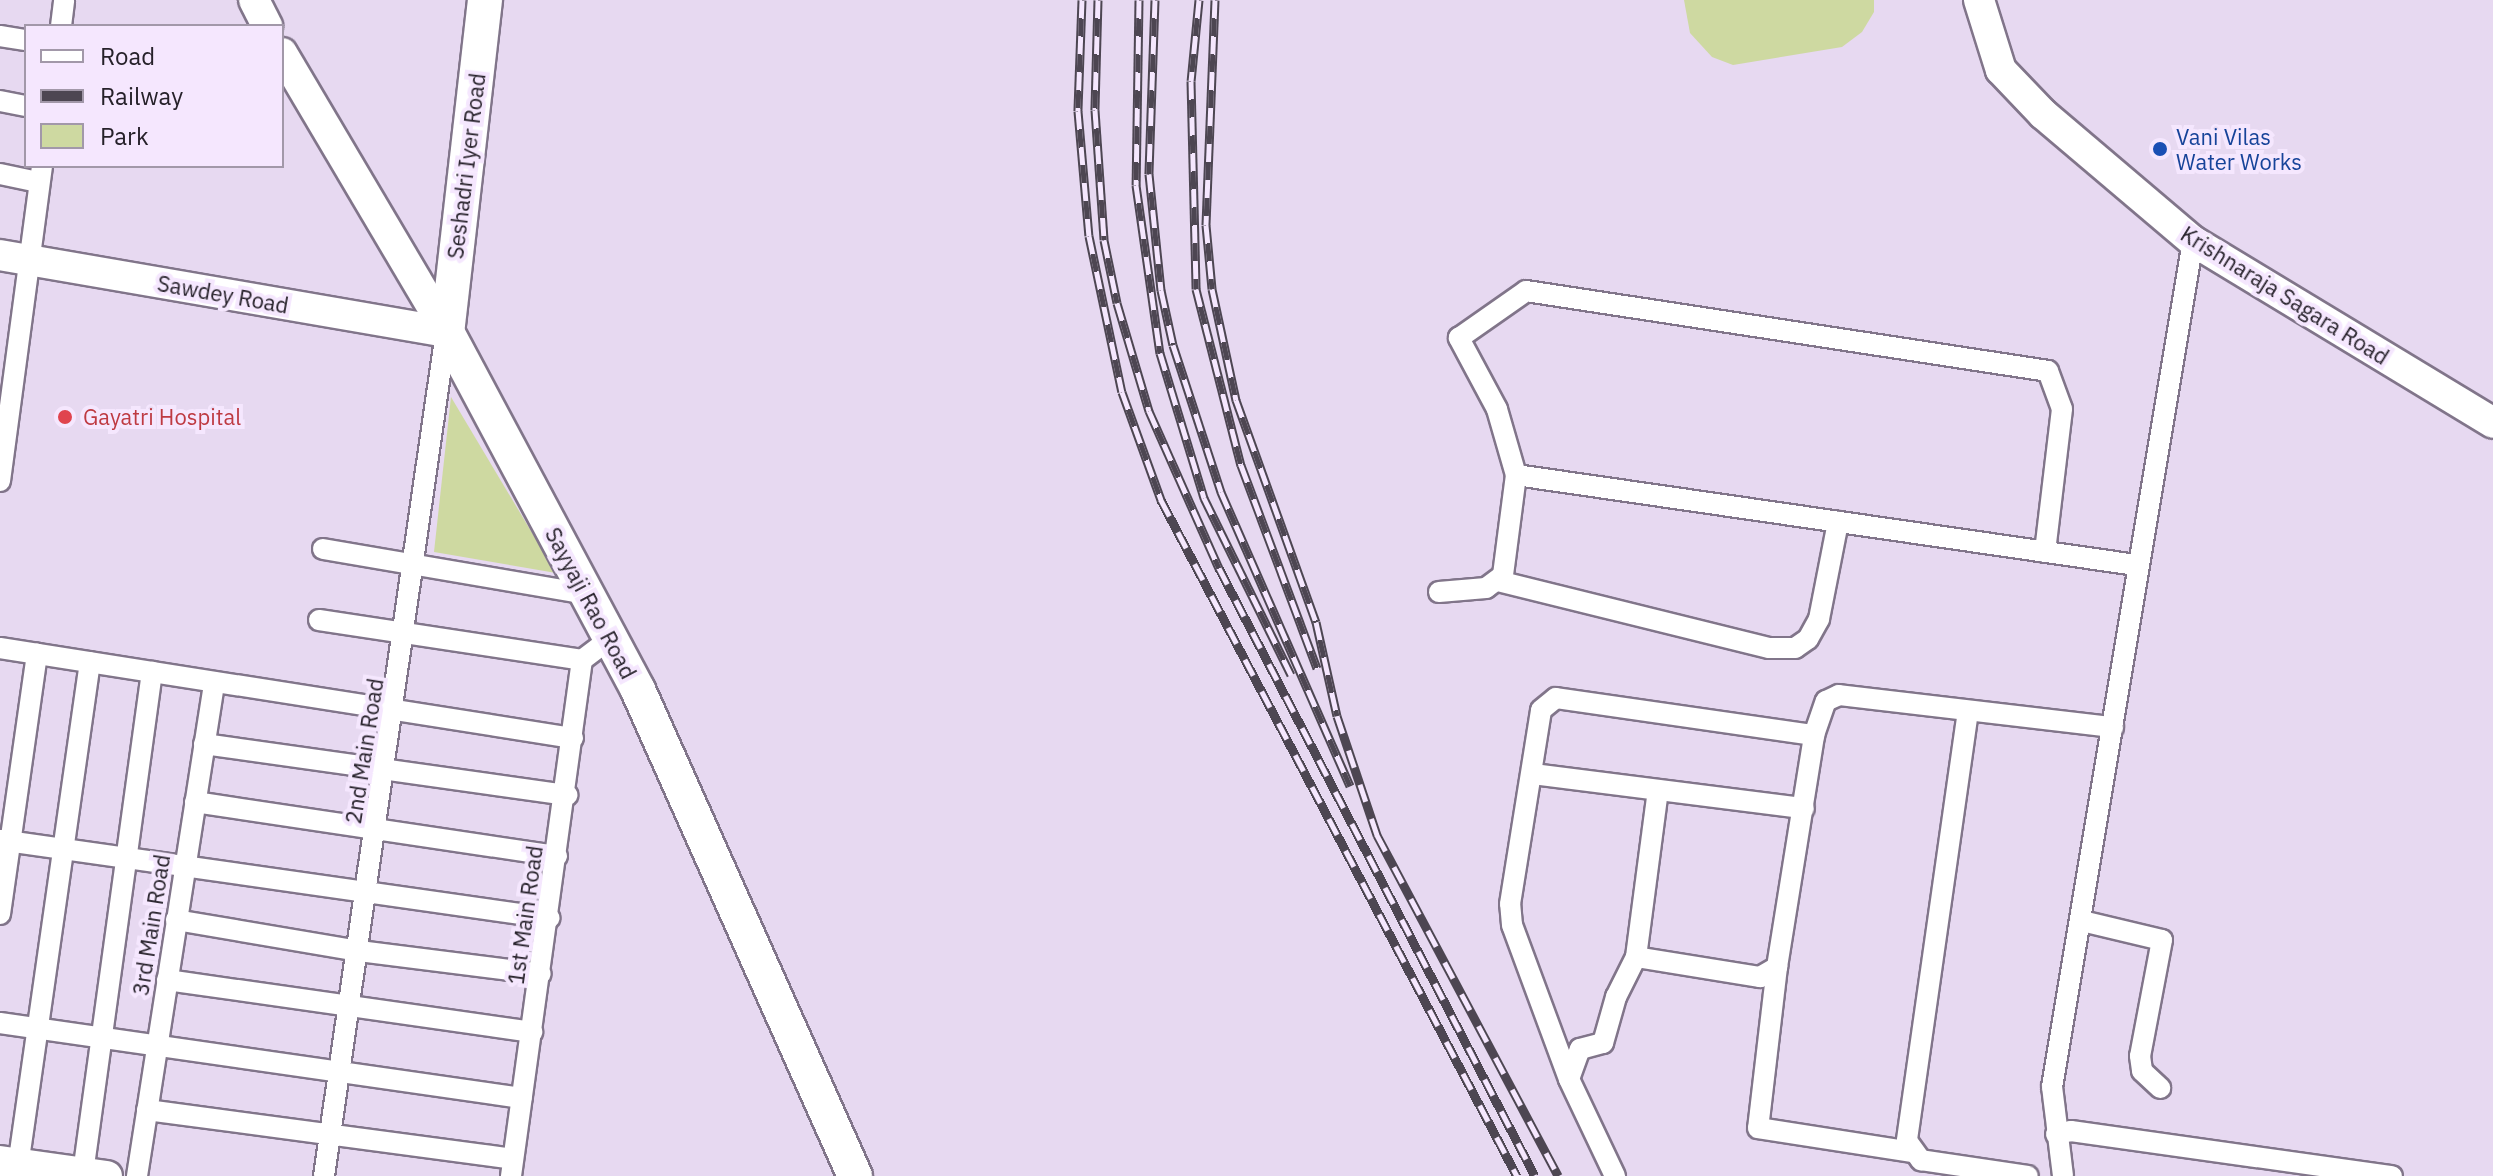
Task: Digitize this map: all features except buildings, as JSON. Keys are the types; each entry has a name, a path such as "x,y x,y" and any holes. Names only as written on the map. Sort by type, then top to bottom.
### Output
{"main road":[{"path":"254,0 266,24"},
{"name":"Seshadri Iyer Road","path":"447,332 485,0"},
{"name":"Krishnaraja Sagara Road","path":"1979,0 2001,70 2043,114 2193,241 2493,423"},
{"name":"Sayyaji Rao Road","path":"284,59 293,84 447,332 586,594 756,945 855,1176"},
{"name":"Sawdey Road","path":"0,255 447,332"},
{"path":"11,1167 95,1174"}],"street":[{"path":"61,24 64,0"},
{"path":"0,36 24,40"},
{"path":"0,101 24,106"},
{"path":"0,174 40,174 32,261 0,481"},
{"path":"2063,1176 2052,1087 2082,921 2136,565 2193,241"},
{"path":"1498,581 1516,475 1497,409 1459,338 1526,291 2048,371 2062,409 2045,552"},
{"name":"2nd Main Road","path":"324,1176 369,893 447,332"},
{"path":"1516,475 2136,565"},
{"path":"1439,592 1486,588 1498,581 1769,648 1795,648 1808,639 1819,619 1838,522"},
{"path":"323,549 415,562 586,594"},
{"path":"319,620 406,637 582,660 609,640"},
{"path":"0,648 573,738"},
{"path":"0,914 6,841 37,654"},
{"name":"1st Main Road","path":"512,1168 567,795 582,660"},
{"path":"11,1167 37,1028 90,662"},
{"path":"95,1174 101,1036 152,672"},
{"name":"3rd Main Road","path":"137,1176 214,682"},
{"path":"2028,1176 1940,1164 1911,1152 1758,1128 1777,967 1814,735 1826,701 1839,695 2113,727"},
{"path":"1615,1176 1569,1079 1512,925 1510,904 1541,710 1556,698 1814,735"},
{"path":"1911,1152 1907,1141 1968,711"},
{"path":"204,744 567,795"},
{"path":"1533,774 1804,808"},
{"path":"1569,1079 1580,1049 1603,1043 1616,997 1636,957 1658,790"},
{"path":"195,802 557,856"},
{"path":"6,841 549,918"},
{"path":"176,920 359,951 541,974"},
{"path":"2082,921 2162,940 2140,1056 2142,1071 2160,1088"},
{"path":"1636,957 1760,977 1777,967"},
{"path":"167,980 532,1032"},
{"path":"0,1023 522,1098"},
{"path":"147,1110 330,1134 512,1168"},
{"path":"2056,1134 2071,1131 2334,1172 2392,1176"}],"green space":[{"path":"1684,0 1874,0 1874,12 1862,32 1842,47 1733,65 1712,57 1690,33"},
{"path":"451,397 556,573 434,552"}],"railway":[{"path":"1082,0 1078,111 1089,236 1122,392 1161,500 1517,1176"},
{"path":"1098,0 1095,110 1104,240 1117,303 1149,411 1219,568 1535,1176"},
{"path":"1139,0 1136,185 1160,353 1204,498 1291,675"},
{"path":"1155,0 1149,174 1161,290 1173,345 1221,492 1350,786"},
{"path":"1199,0 1191,81 1196,289 1241,465 1317,668"},
{"path":"1215,0 1206,225 1212,289 1236,400 1316,622 1337,716 1377,835 1558,1176"}],"place":[{"name":"Vani Vilas Water Works","path":"2160,149"},
{"name":"Gayatri Hospital","path":"65,417"}]}
